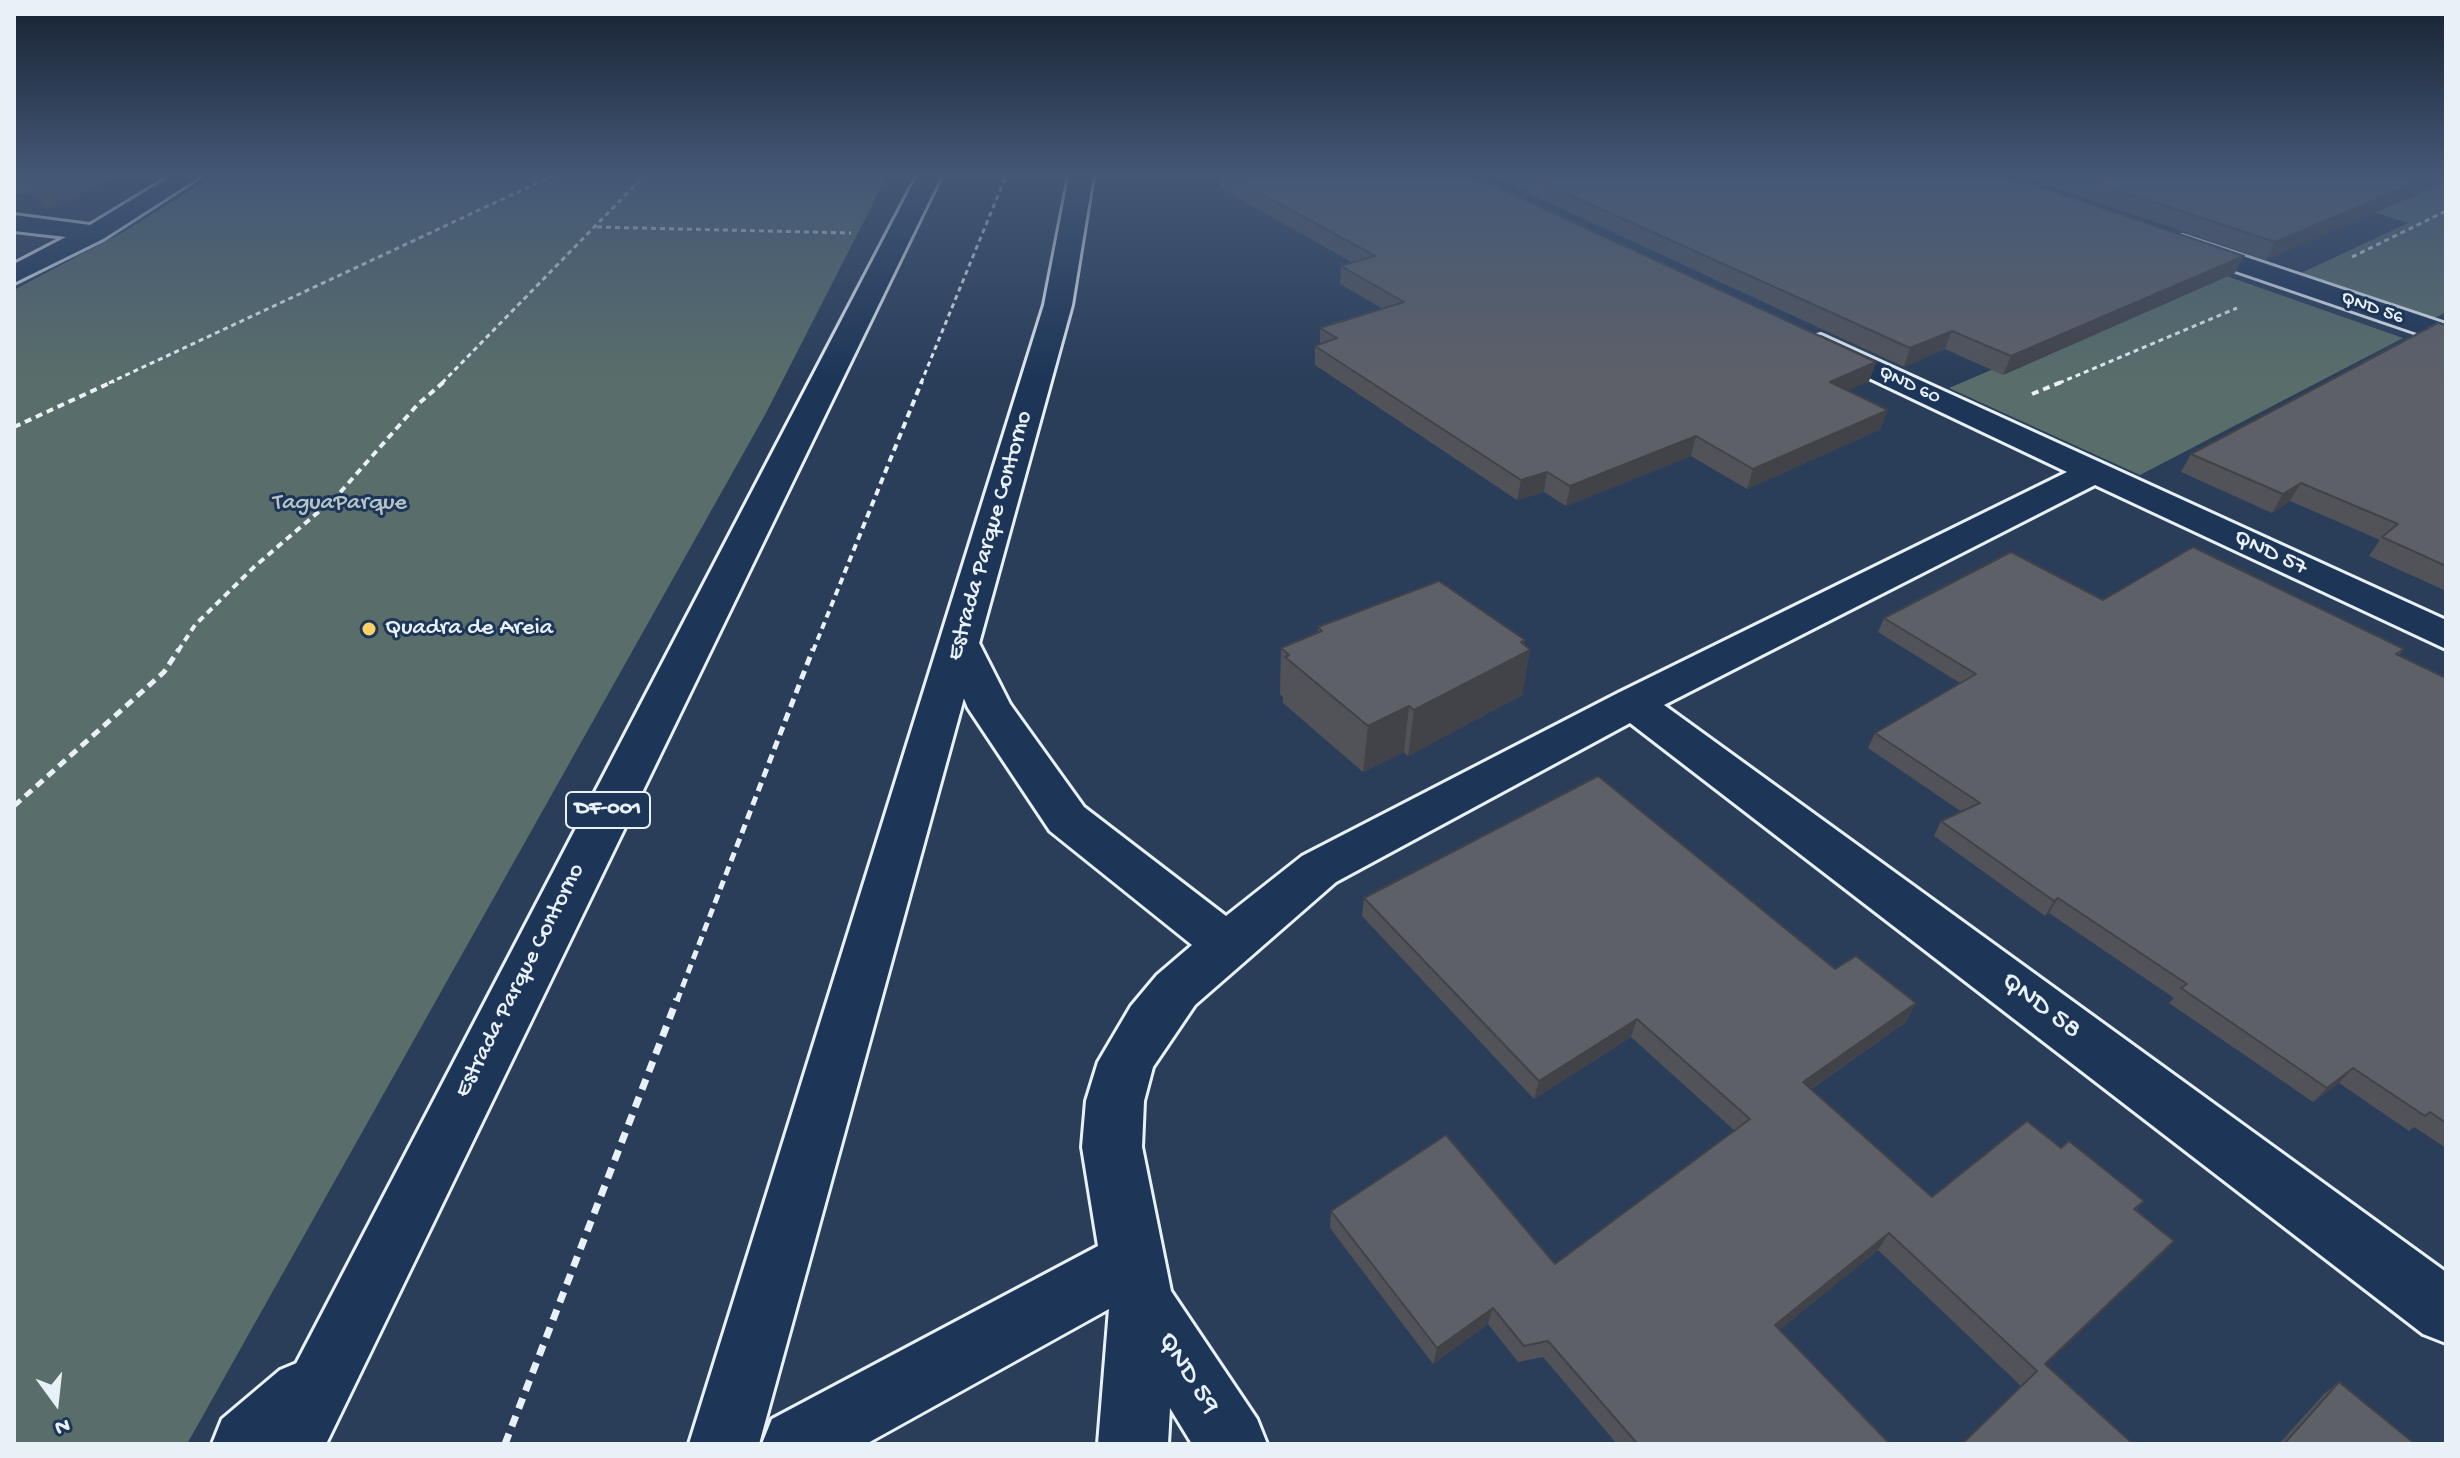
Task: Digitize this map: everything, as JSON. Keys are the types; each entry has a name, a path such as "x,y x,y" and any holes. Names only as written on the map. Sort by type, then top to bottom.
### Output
{"main road":[{"path":"14,275 73,244"},
{"name":"Estrada Parque Contorno","path":"289,1444 894,244"},
{"name":"Estrada Parque Contorno","path":"724,1444 1058,305 1069,244"},
{"name":"QND 56","path":"2185,244 2446,334"},
{"name":"QND 60","path":"1791,330 2095,472"},
{"path":"1133,1444 1137,1283 1112,1147 1115,1101 1126,1062 1150,1022 1176,990 1226,944 1319,869 1633,703 2095,472"},
{"name":"QND 57","path":"2095,472 2446,636"},
{"path":"960,642 990,708 1067,819 1226,944"},
{"name":"QND 58","path":"1633,703 2446,1311"},
{"path":"797,1444 1137,1283"},
{"name":"QND 59","path":"1137,1283 1232,1444"},
{"path":"247,1444 318,1382"}],"path":[{"path":"14,427 406,244"},
{"path":"14,806 164,672 195,625 254,567 337,496 418,404 467,361 510,312 580,244"},
{"path":"505,1444 830,604 978,244"},
{"path":"1976,417 2298,283 2378,244"}],"green space":[{"name":"TaguaParque","path":"100,244 852,244 766,413 187,1444 14,1444 14,290"},
{"path":"2363,244 2446,244 2446,312 2433,319 2299,274"},
{"path":"2218,273 2403,338 2140,475 1949,388"}],"building":[{"path":"1353,244 1620,244 1876,362 1830,382 1888,410 1753,469 1696,436 1570,486 1547,472 1521,480 1315,346 1337,338 1320,328 1404,302 1341,266 1375,256"},
{"path":"1679,244 2209,244 2244,256 2011,356 1952,331 1910,348"},
{"path":"2438,323 2446,325 2446,566 2382,537 2398,524 2301,483 2283,494 2191,454"},
{"path":"2193,547 2404,649 2396,654 2446,678 2446,1123 2430,1112 2425,1116 2353,1068 2327,1088 2181,988 2187,984 2058,898 2054,901 1941,821 1980,803 1875,733 1976,674 1884,618 2011,552 2103,600"},
{"path":"1439,581 1525,640 1521,642 1530,650 1414,710 1409,706 1368,726 1285,657 1289,655 1281,648 1322,631 1318,627"},
{"path":"1598,776 1835,969 1856,956 1916,1003 1803,1082 1932,1197 2027,1121 2061,1148 2069,1141 2144,1201 2134,1209 2174,1241 2045,1364 2133,1444 1962,1444 2037,1371 1889,1233 1775,1325 1890,1444 1633,1444 1636,1442 1548,1341 1524,1346 1493,1308 1437,1348 1331,1211 1446,1135 1555,1264 1750,1119 1637,1019 1539,1081 1364,898"},
{"path":"2339,1382 2415,1444 2284,1444"}],"place":[{"name":"Quadra de Areia","path":"369,629"}]}
